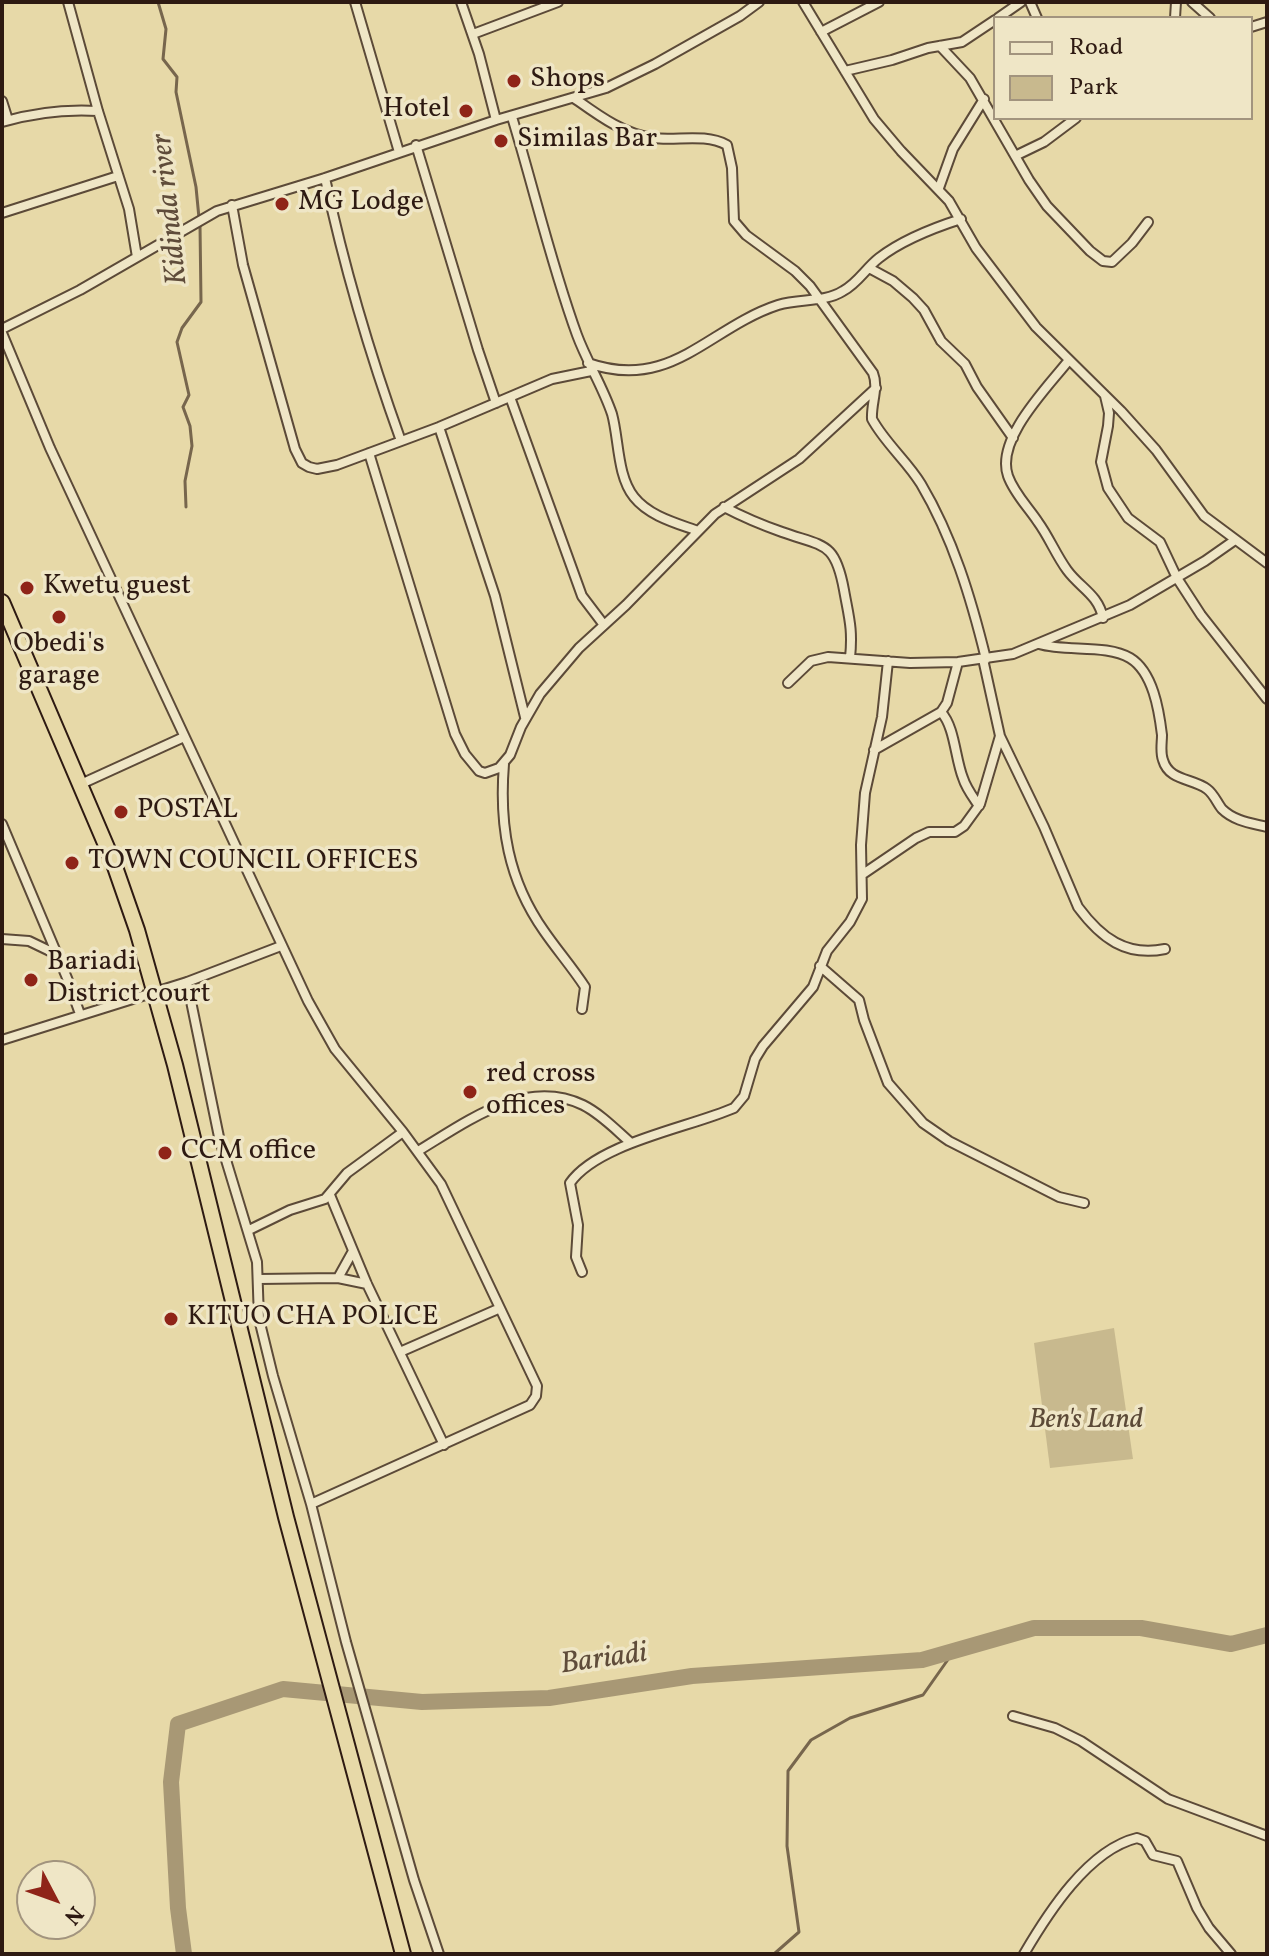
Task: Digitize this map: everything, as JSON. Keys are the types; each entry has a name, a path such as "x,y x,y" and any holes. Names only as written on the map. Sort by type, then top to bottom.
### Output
{"highway":[{"path":"2,602 8,634 81,784 128,903 175,1065 258,1404 403,1954"}],"street":[{"path":"68,2 129,209 137,257"},
{"path":"355,2 399,152"},
{"path":"461,2 473,34 496,120"},
{"path":"473,34 558,2"},
{"path":"311,1504 530,1405 536,1396 537,1386 441,1184 335,1049 281,946 50,448 2,333 217,211 325,178 416,145 606,88 655,64 759,2"},
{"path":"803,2 885,132 939,188 988,265 1036,327 1156,450 1204,516 1267,563"},
{"path":"821,32 879,2"},
{"path":"1001,16 1021,2"},
{"path":"1192,2 1208,16"},
{"path":"845,71 970,39 993,22"},
{"path":"940,46 970,78 993,116"},
{"path":"574,98 598,115 639,136 714,139 727,145 732,168 731,214 734,221 746,235 795,271 873,373 876,388 872,419 920,483 946,530 965,583 985,659 1000,736 1050,839 1078,907 1087,919 1126,949 1149,952 1165,949"},
{"path":"939,188 953,149 984,99"},
{"path":"2,101 5,121 50,112 98,111"},
{"path":"512,117 560,285 589,367 612,415 625,479 633,496 666,520 698,531"},
{"path":"995,120 1047,206 1103,261 1112,262 1121,255 1148,222"},
{"path":"1015,156 1044,142 1073,120"},
{"path":"416,145 496,403"},
{"path":"2,213 118,176"},
{"path":"325,178 349,279 401,441"},
{"path":"232,205 243,265 297,456 302,463 317,469 439,427 552,379 589,367 619,371 655,368 677,360 742,322 779,305 820,300 840,293 897,246 961,219"},
{"path":"869,268 893,281 924,310 941,341 965,364 977,387 1013,438"},
{"path":"1069,360 1032,405 1013,438 1005,462 1014,488 1067,570 1095,597 1103,618"},
{"path":"582,1009 585,987 529,908 511,861 502,820 504,764 526,718 555,674 724,507 799,459 876,388"},
{"path":"1105,395 1109,413 1101,462 1108,488 1128,518 1160,542 1177,578 1201,615 1267,699"},
{"path":"510,397 582,596 604,625"},
{"path":"439,427 491,583 526,718"},
{"path":"369,453 455,734 465,754 479,771 495,771 504,764"},
{"path":"724,507 762,525 810,539 825,547 833,556 843,576 851,616 850,658"},
{"path":"788,683 811,661 828,657 958,662 1013,654 1130,605 1235,540"},
{"path":"1038,644 1056,649 1114,652 1131,658 1149,681 1162,735 1162,759 1167,769 1206,789 1230,816 1267,827"},
{"path":"582,1272 576,1257 578,1225 570,1183 587,1164 631,1143 734,1108 744,1096 755,1059 763,1046 809,993 827,951 856,912 862,899 861,845 865,793 882,717 888,661"},
{"path":"874,750 941,712 947,703 958,662"},
{"path":"941,712 951,728 953,749 963,779 979,806"},
{"path":"863,874 929,832 959,830 979,806 1000,736"},
{"path":"81,784 184,737"},
{"path":"2,824 80,1014"},
{"path":"2,939 29,941 56,954"},
{"path":"2,1040 187,982 281,946"},
{"path":"820,966 859,1000 888,1083 923,1123 949,1141 1059,1197 1084,1203"},
{"path":"187,982 219,1137 249,1230 259,1279 259,1319 379,1759 439,1954"},
{"path":"418,1151 488,1110 515,1100 544,1095 557,1096 586,1107 631,1143"},
{"path":"249,1230 280,1214 323,1200 347,1173 403,1132"},
{"path":"330,1195 367,1284 444,1445"},
{"path":"338,1278 353,1251"},
{"path":"259,1279 338,1278 367,1284"},
{"path":"400,1352 498,1309"},
{"path":"1013,1716 1055,1728 1081,1741 1168,1799 1267,1836"},
{"path":"1024,1954 1065,1891 1105,1853 1137,1838 1145,1841 1153,1855 1177,1861 1197,1908 1231,1954"}],"green space":[{"name":"Ben's Land","path":"1114,1328 1133,1459 1050,1468 1034,1343"}],"waterway":[{"name":"Kidinda river","path":"158,2 166,29 163,59 177,77 176,92 196,187 199,218"},
{"name":"Kidinda river","path":"186,507 185,481 192,446 190,426 183,407 189,395 177,342 182,328 201,302 200,225"},
{"name":"Bariadi","path":"184,1954 178,1908 171,1782 178,1724 283,1689 422,1702 549,1698 692,1676 922,1660 1034,1628 1141,1628 1231,1644 1267,1635"},
{"path":"774,1954 799,1932 787,1846 788,1771 811,1740 850,1718 923,1695 954,1651"}],"place":[{"name":"Shops","path":"514,81"},
{"name":"Hotel","path":"466,111"},
{"name":"Similas Bar","path":"501,141"},
{"name":"MG Lodge","path":"282,204"},
{"name":"Kwetu guest","path":"27,588"},
{"name":"Obedi's garage","path":"59,617"},
{"name":"POSTAL","path":"121,812"},
{"name":"TOWN COUNCIL OFFICES","path":"72,863"},
{"name":"Bariadi District court","path":"31,980"},
{"name":"red cross offices","path":"470,1092"},
{"name":"CCM office","path":"165,1153"},
{"name":"KITUO CHA POLICE","path":"171,1319"}]}
